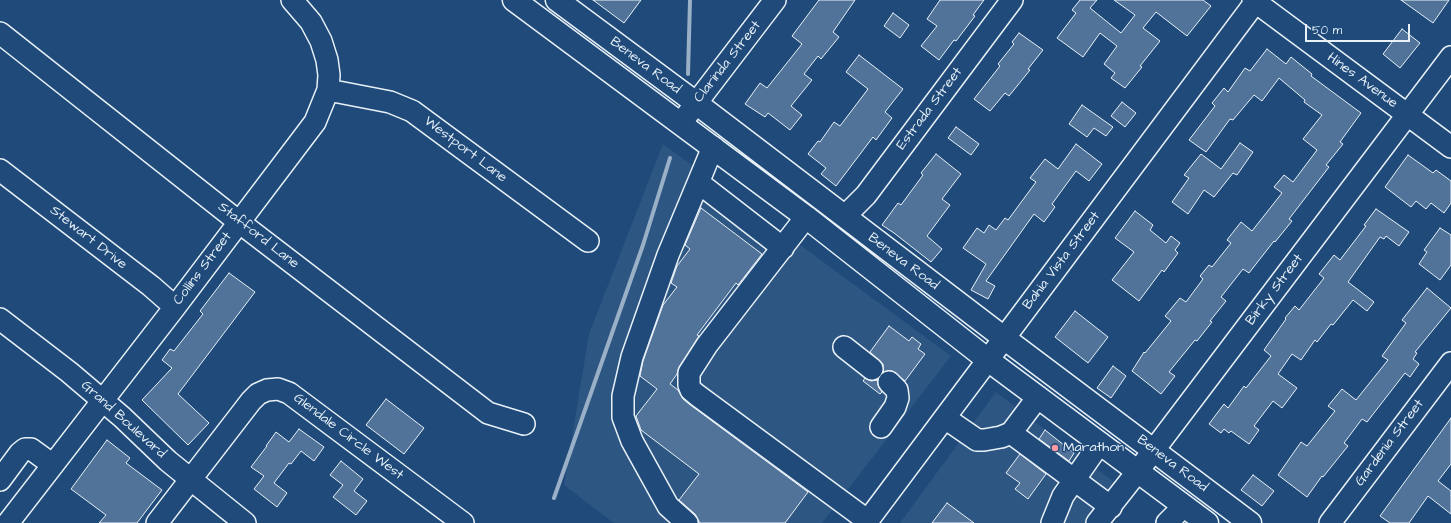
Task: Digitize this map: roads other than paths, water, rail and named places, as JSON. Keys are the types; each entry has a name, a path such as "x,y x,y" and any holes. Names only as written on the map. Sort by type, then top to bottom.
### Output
{"main road":[{"name":"Beneva Road","path":"514,0 544,8 713,148 806,217 988,360 1207,523"},
{"name":"Beneva Road","path":"557,0 696,103 1250,523"}],"street":[{"name":"Collins Street","path":"8,523 175,307 315,122 328,90 329,75 327,60 321,41 311,22 292,0"},
{"name":"Clarinda Street","path":"681,123 775,0"},
{"name":"Estrada Street","path":"845,216 866,195 1012,0"},
{"name":"Hines Avenue","path":"1255,1 1451,147"},
{"name":"Bahia Vista Street","path":"867,522 1255,1"},
{"name":"Stafford Lane","path":"0,34 240,222 488,413 524,424"},
{"name":"Birky Street","path":"1097,523 1111,507 1451,57"},
{"name":"Westport Lane","path":"328,90 390,102 412,111 588,241"},
{"path":"687,523 668,506 632,441 622,417 623,396 632,357 665,262 713,148"},
{"name":"Stewart Drive","path":"0,170 151,286 175,307"},
{"path":"699,183 783,248"},
{"path":"806,217 693,365 689,373 689,385 691,390 697,395 867,522"},
{"name":"Grand Boulevard","path":"0,319 69,372 122,417 168,460 245,523"},
{"path":"844,347 872,369"},
{"name":"Gardenia Street","path":"1330,523 1451,363"},
{"path":"881,427 895,406 898,398 897,390 889,382"},
{"name":"Glendale Circle West","path":"157,523 251,401 258,394 267,390 278,389 289,393 463,523"},
{"path":"945,418 977,440 989,439 1011,433 1038,397"},
{"path":"1011,433 1111,507"},
{"path":"1052,523 1057,507 1100,443"},
{"path":"0,480 20,453 25,449 31,449 53,465"},
{"path":"1168,523 1184,506"}],"waterway":[{"path":"688,74 690,0"},
{"path":"554,498 643,245 670,158"}],"place":[{"name":"Marathon","path":"1055,448"}]}
